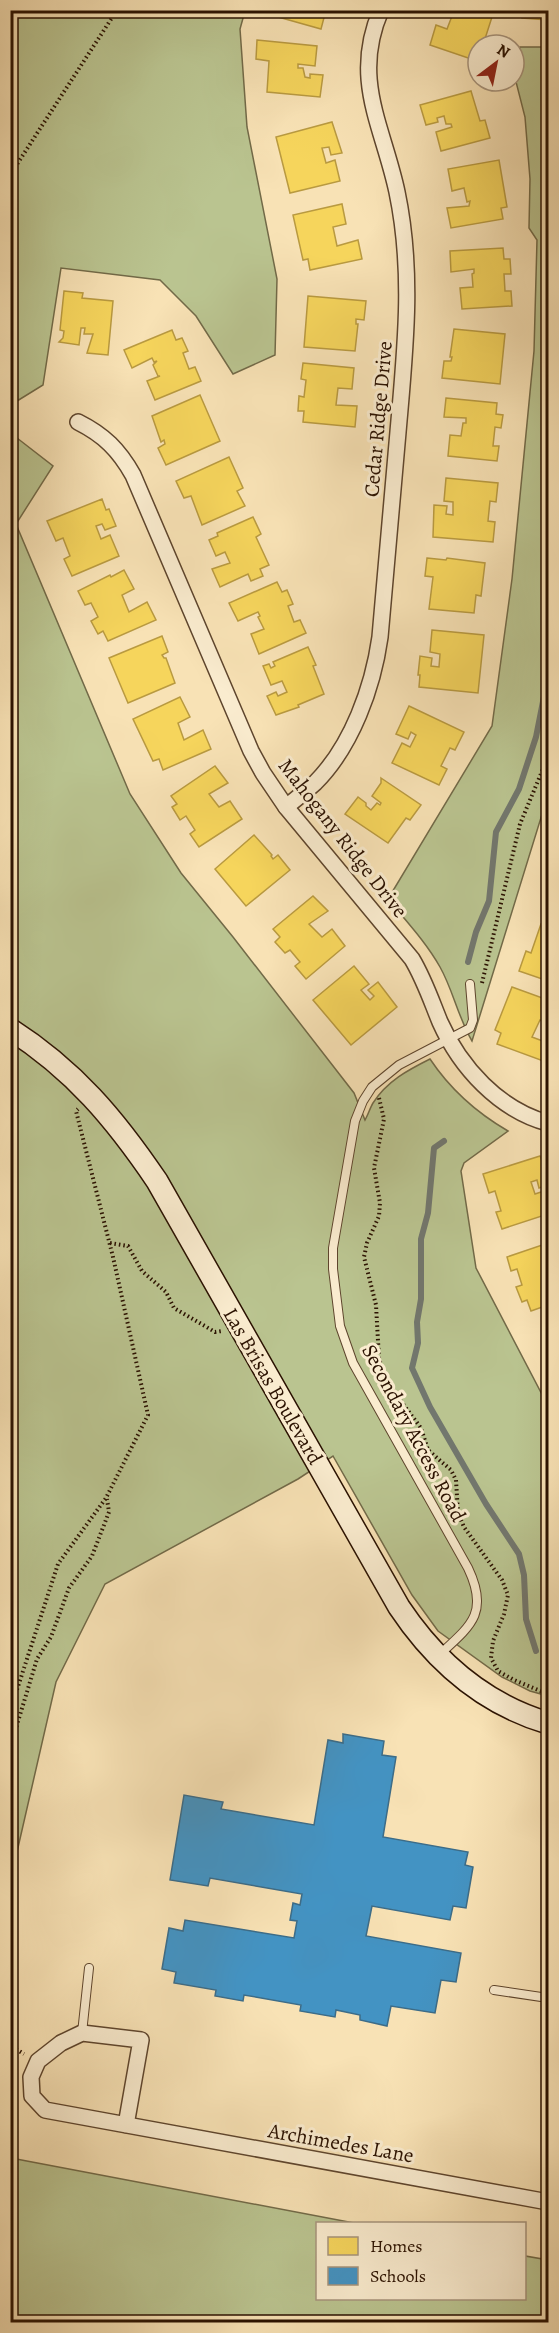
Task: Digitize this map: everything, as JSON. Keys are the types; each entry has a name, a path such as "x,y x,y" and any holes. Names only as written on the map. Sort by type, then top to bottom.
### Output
{"street":[{"name":"Cedar Ridge Drive","path":"286,807 316,782 331,763 354,725 370,687 380,637 408,305 406,246 400,210 392,169 370,96 369,60 381,10"},
{"name":"Mahogany Ridge Drive","path":"78,422 109,441 123,457 133,475 262,773 286,807 412,959 425,980 448,1038 469,1069 494,1094 525,1114 549,1123"},
{"name":"Las Brisas Boulevard","path":"10,1029 64,1068 90,1094 126,1135 157,1181 399,1607 416,1633 437,1657 472,1686 499,1703 549,1723"},
{"path":"38,2061 61,2043 82,2032 141,2040 126,2125"},
{"name":"Archimedes Lane","path":"38,2061 32,2077 32,2096 45,2110 549,2202"}],"lane":[{"path":"470,984 472,1008"},
{"name":"Secondary Access Road","path":"437,1657 471,1622 476,1614 478,1592 468,1568 357,1372 346,1344 335,1296 333,1258 336,1221 355,1121 363,1101 372,1087 399,1065 470,1028 473,1020 472,1008"},
{"path":"82,2032 89,1968"},
{"path":"494,1990 549,1998"}],"path":[{"path":"10,175 117,10"},
{"path":"472,1008 485,975 520,824 549,757"},
{"path":"372,1087 381,1102 384,1119 374,1168 380,1203 379,1216 367,1243 364,1257 376,1305 379,1359 388,1384 421,1428 429,1450 451,1470 456,1480 458,1513 464,1527 502,1580 508,1594 491,1658 498,1671 549,1694"},
{"path":"10,1711 58,1564 106,1498 148,1415 110,1243 76,1111 90,1094"},
{"path":"110,1243 128,1246 142,1271 166,1292 174,1308 215,1332 241,1328"},
{"path":"10,1761 16,1728 37,1659 51,1637 69,1588 92,1556 109,1512 106,1498"},
{"path":"10,2037 16,2049 38,2061"}],"green space":[{"path":"11,11 245,11 240,29 247,127 277,279 275,355 233,374 196,316 160,280 61,268 43,385 17,401 17,438 53,466 16,524 130,794 181,873 354,1093 365,1120 373,1103 391,1082 430,1059 465,1100 508,1131 464,1163 461,1171 476,1268 548,1406 548,1696 530,1691 502,1677 438,1631 412,1595 333,1456 298,1479 105,1584 56,1682 11,1878"},
{"path":"526,47 548,47 548,795 472,1041 440,967 422,940 388,899 492,726 512,579 534,351 537,240 529,228 530,179 525,117 519,93 526,93"},
{"path":"11,2158 349,2222 316,2222 316,2300 526,2300 526,2256 548,2260 548,2322 11,2322"}],"building: Homes":[{"path":"273,10 326,10 321,29 271,15"},
{"path":"452,10 488,10 486,15 492,17 487,33 466,33 466,57 430,45 436,25 447,29 456,12"},
{"path":"522,10 548,10 548,20 522,18"},
{"path":"257,40 317,46 315,66 298,64 298,68 303,68 305,77 310,78 310,74 323,75 320,97 267,92 269,61 256,59"},
{"path":"466,92 472,93 480,121 485,120 490,138 441,151 436,132 452,127 451,124 446,124 444,116 437,118 438,122 426,125 420,105"},
{"path":"332,122 342,153 331,155 329,147 322,148 326,163 335,160 340,181 290,193 276,137"},
{"path":"499,160 507,207 501,208 503,219 451,228 447,208 469,206 470,201 467,202 464,188 452,191 448,169"},
{"path":"342,204 346,224 333,227 337,246 358,240 362,259 310,270 308,259 303,260 293,215"},
{"path":"503,248 504,259 510,259 511,274 504,274 505,291 511,291 512,306 462,309 460,288 473,287 474,269 451,272 450,251"},
{"path":"64,291 83,293 82,298 113,301 108,355 87,353 93,334 84,334 85,328 81,328 79,345 59,342 63,338 64,331 60,330"},
{"path":"308,296 366,301 364,320 356,319 356,324 358,324 355,351 304,347"},
{"path":"454,329 505,334 500,384 442,378 444,361 451,361 452,357 450,357"},
{"path":"172,330 176,340 182,338 188,351 183,353 189,369 195,367 201,381 155,400 147,381 160,376 153,365 157,361 154,362 152,358 132,368 124,350"},
{"path":"303,363 354,368 352,389 338,388 336,405 357,406 355,427 303,422 304,411 298,411 299,396 304,397 306,380 301,379"},
{"path":"200,395 220,441 166,465 158,448 165,444 164,440 161,442 152,416"},
{"path":"446,398 497,403 496,414 503,415 501,428 495,427 493,446 499,446 497,461 448,456 450,435 461,436 466,418 444,417"},
{"path":"229,457 243,488 237,491 245,506 202,525 191,496 184,498 176,481"},
{"path":"446,478 498,483 496,502 490,501 488,521 495,522 493,542 433,537 434,505 447,506 446,514 453,515 453,502 444,501"},
{"path":"102,499 116,526 105,530 102,524 96,526 101,539 110,535 119,556 72,576 64,559 70,556 63,538 56,541 47,521"},
{"path":"253,517 261,534 256,537 269,565 260,569 263,576 251,581 248,574 220,587 212,569 230,563 225,552 216,556 209,540 218,536 217,533"},
{"path":"427,558 485,563 481,596 476,595 474,613 429,609 433,577 425,576"},
{"path":"124,570 134,589 122,595 129,612 147,602 156,620 108,641 103,631 98,634 91,621 98,617 91,603 85,605 78,591"},
{"path":"277,582 282,592 287,590 293,604 288,606 294,622 300,620 306,633 259,654 251,634 264,629 258,612 238,621 229,603"},
{"path":"432,630 484,635 478,693 419,687 420,656 432,658 431,666 439,667 440,654 430,652"},
{"path":"162,636 168,652 162,655 166,658 175,683 128,703 109,658"},
{"path":"308,647 324,694 298,705 299,707 276,715 267,696 276,692 278,696 287,692 282,681 271,685 263,666 269,664 271,668 275,666 273,662"},
{"path":"180,697 190,717 178,723 184,740 203,730 211,749 163,770 159,759 153,761 133,719"},
{"path":"409,706 464,732 455,750 450,748 441,766 447,769 439,785 392,763 402,743 410,747 416,735 411,732 408,739 396,734"},
{"path":"215,766 228,783 209,794 219,807 230,801 242,819 199,847 190,834 195,830 186,816 180,820 172,807 177,804 171,796"},
{"path":"381,778 421,805 410,820 406,818 388,843 345,814 358,797 371,810 377,803 380,805 381,803 372,796 381,783"},
{"path":"254,835 273,859 278,855 290,870 246,906 215,869"},
{"path":"313,896 328,911 309,924 322,937 332,929 345,946 306,979 295,966 300,962 290,950 285,953 275,942 280,937 273,929"},
{"path":"541,924 548,926 548,981 519,971 526,951 531,953"},
{"path":"354,966 369,984 361,990 370,1000 374,996 368,990 378,982 397,1007 351,1045 313,1000"},
{"path":"512,987 548,1000 548,1024 540,1020 532,1037 548,1043 546,1062 497,1044 501,1033 495,1030"},
{"path":"540,1156 548,1176 548,1185 539,1188 537,1180 531,1182 535,1194 544,1191 548,1214 502,1229 496,1212 501,1211 495,1191 489,1193 483,1174"},
{"path":"548,1243 548,1305 531,1311 527,1300 522,1302 516,1287 522,1285 517,1269 511,1271 507,1257"}],"building: Schools":[{"path":"343,1734 384,1741 382,1755 396,1757 383,1837 468,1852 465,1865 473,1867 466,1908 453,1906 450,1920 372,1906 366,1936 461,1953 456,1982 441,1980 435,2013 391,2006 387,2026 360,2020 360,2015 336,2010 335,2017 300,2011 301,2005 244,1995 243,2001 215,1996 216,1990 174,1983 176,1972 162,1969 169,1928 183,1931 185,1920 294,1938 297,1921 290,1920 293,1903 300,1905 302,1894 210,1878 208,1886 170,1880 184,1795 223,1802 221,1809 314,1825 328,1740 343,1743"}],"waterway":[{"path":"468,962 476,932 489,901 496,832 519,789 536,737 548,676"},
{"path":"444,1141 434,1148 428,1213 421,1239 418,1343 412,1368 430,1407 486,1504 519,1554 524,1575 526,1619 536,1651"}]}
